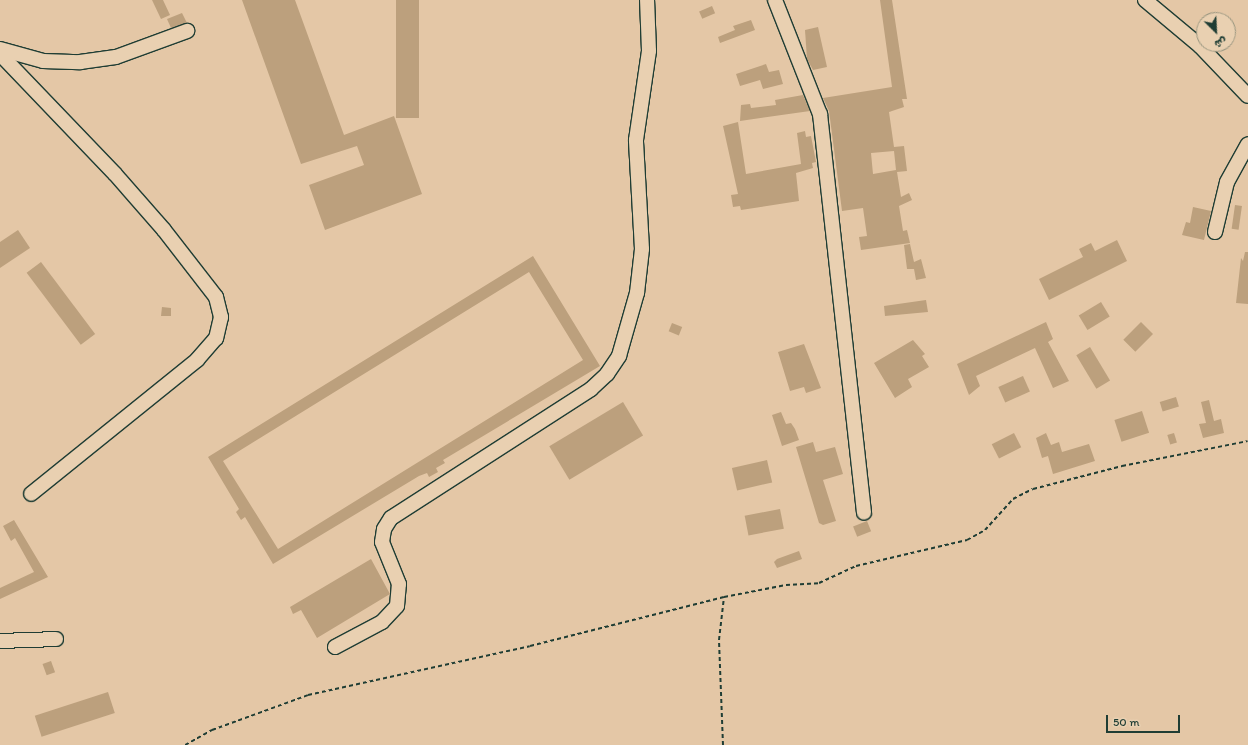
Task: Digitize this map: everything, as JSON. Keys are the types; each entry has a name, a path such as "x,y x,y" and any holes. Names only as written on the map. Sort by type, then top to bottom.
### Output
{"lane":[{"path":"335,647 382,622 397,606 399,584 382,542 384,529 391,518 591,389 607,374 619,356 634,307 642,249 636,140 649,50 647,0"},
{"path":"775,0 820,114 864,513"},
{"path":"1145,0 1200,46 1248,96"},
{"path":"0,49 43,61 80,62 122,55 187,31"},
{"path":"0,54 110,169 164,230 216,297 221,317 216,338 197,360 31,494"},
{"path":"1215,232 1227,182 1248,144"},
{"path":"0,641 56,639"}],"path":[{"path":"185,745 212,730 298,698 530,646 724,597 786,585 812,585 856,566 967,540 985,530 1013,499 1033,489 1122,466 1248,441"},
{"path":"723,745 719,640 724,597"}],"building":[{"path":"152,0 163,0 170,15 161,19"},
{"path":"242,0 295,0 344,135 394,116 422,194 325,230 309,185 364,165 357,146 301,164"},
{"path":"396,0 419,0 419,118 396,118"},
{"path":"880,0 892,0 907,99 902,99 904,107 889,112 894,147 904,146 907,171 897,172 901,197 909,193 912,200 899,206 903,231 907,230 910,243 861,250 859,237 867,236 863,208 842,211 829,111 823,98 892,87","holes":["894,151 896,170 873,174 871,153"]},
{"path":"712,6 715,13 702,19 699,11"},
{"path":"182,13 187,23 171,28 167,19"},
{"path":"751,20 755,30 720,43 718,37 735,30 733,26"},
{"path":"818,27 827,67 813,70 807,59 805,30"},
{"path":"766,64 769,72 779,70 783,84 763,89 760,80 740,86 736,74"},
{"path":"803,95 810,111 740,121 741,105 750,104 751,108 776,105 775,100"},
{"path":"738,122 746,174 801,164 797,133 805,131 806,137 811,136 816,162 812,163 813,168 796,173 799,201 741,210 740,206 733,207 731,195 738,194 723,126"},
{"path":"1235,205 1242,206 1239,230 1232,229"},
{"path":"1193,207 1211,211 1204,240 1182,235 1186,222 1190,223"},
{"path":"18,230 30,248 0,268 0,242"},
{"path":"1117,240 1127,261 1049,300 1039,279 1083,257 1079,249 1091,243 1095,251"},
{"path":"910,244 914,262 921,259 926,278 916,280 914,269 907,269 904,245"},
{"path":"1245,252 1248,252 1248,304 1236,303 1241,258 1243,261"},
{"path":"533,256 600,366 443,460 445,463 436,468 438,472 429,477 427,473 419,476 273,564 245,517 241,520 236,512 239,509 208,457","holes":["529,272 583,360 278,549 223,461"]},
{"path":"41,262 95,334 81,345 27,273"},
{"path":"926,300 928,312 885,316 884,306"},
{"path":"1101,302 1110,317 1087,330 1079,315"},
{"path":"162,307 171,308 171,316 161,316"},
{"path":"1046,322 1053,339 1048,342 1069,381 1053,388 1035,348 976,376 980,386 969,395 957,364"},
{"path":"1141,322 1153,334 1135,352 1123,340"},
{"path":"672,323 682,327 679,335 669,331"},
{"path":"913,340 925,354 922,356 929,367 908,379 912,387 895,398 874,363"},
{"path":"804,344 821,388 806,393 804,387 790,391 778,352"},
{"path":"1090,347 1110,380 1096,389 1076,355"},
{"path":"1023,376 1030,392 1005,403 998,387"},
{"path":"1176,397 1179,407 1163,412 1160,402"},
{"path":"1209,400 1214,421 1221,419 1224,433 1203,438 1199,424 1206,423 1201,402"},
{"path":"623,402 643,435 569,480 549,446"},
{"path":"1142,411 1149,433 1122,442 1114,420"},
{"path":"781,412 786,424 791,423 795,429 799,440 782,446 772,415"},
{"path":"1014,433 1021,447 999,459 992,444"},
{"path":"1046,433 1051,445 1059,442 1062,452 1089,444 1095,461 1053,474 1048,456 1042,458 1036,438"},
{"path":"1174,433 1177,443 1170,445 1167,435"},
{"path":"813,442 816,452 835,447 843,474 823,480 836,521 823,525 819,523 796,447"},
{"path":"767,460 772,482 737,491 732,468"},
{"path":"780,509 784,529 748,536 745,516"},
{"path":"14,520 48,577 0,599 0,588 34,572 15,538 11,541 3,526"},
{"path":"867,521 871,531 857,537 853,527"},
{"path":"799,551 802,559 777,568 774,562 777,559"},
{"path":"371,559 390,594 317,638 301,610 293,614 290,607"},
{"path":"51,661 55,672 47,675 43,664"},
{"path":"108,692 115,713 42,737 35,716"}]}
